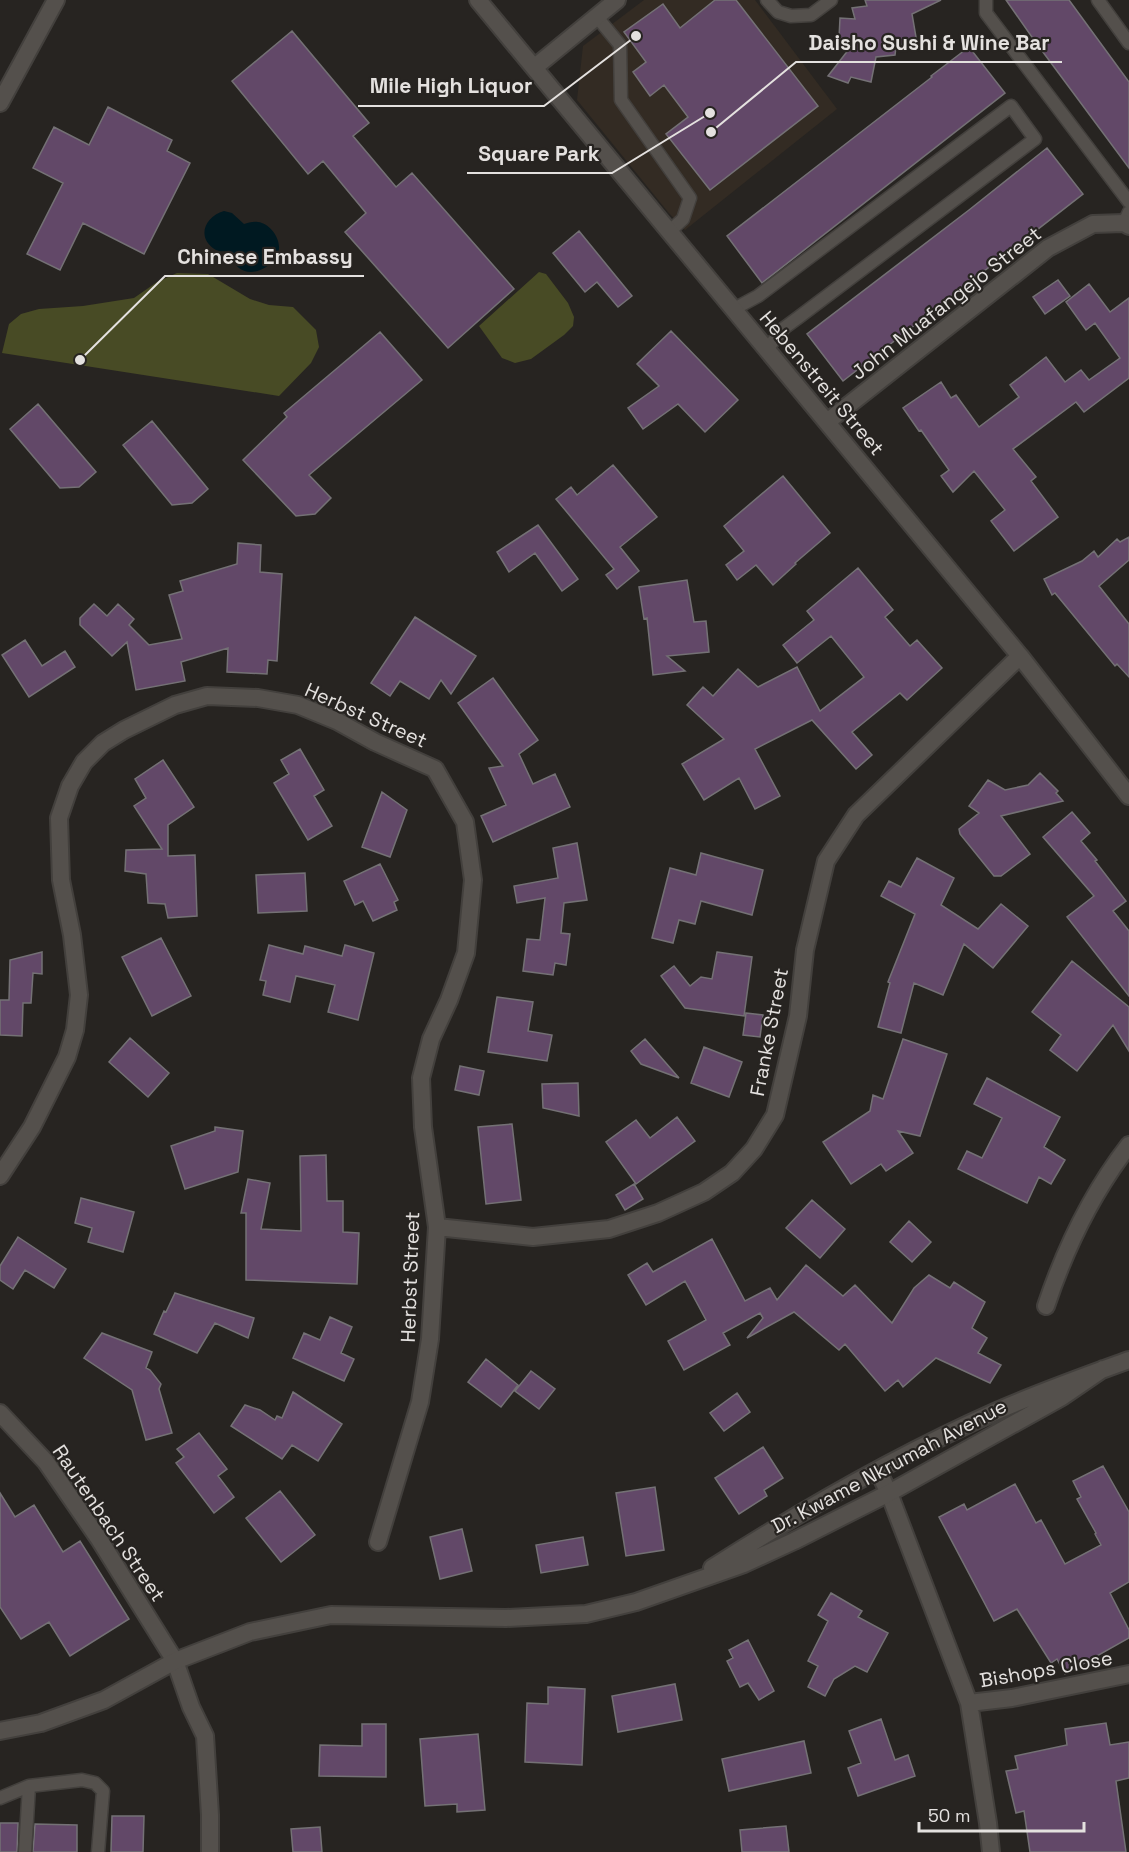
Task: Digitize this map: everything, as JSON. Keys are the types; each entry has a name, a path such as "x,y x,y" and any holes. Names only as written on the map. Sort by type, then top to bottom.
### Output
{"street":[{"path":"0,103 56,0"},
{"name":"Hebenstreit Street","path":"478,0 1020,656 1129,796"},
{"path":"535,67 617,0"},
{"name":"John Muafangejo Street","path":"827,422 1048,248 1093,224 1127,221"},
{"name":"Franke Street","path":"437,1227 533,1237 609,1229 658,1213 704,1192 732,1173 754,1149 775,1115 798,1016 805,950 826,861 856,815 1020,656"},
{"name":"Herbst Street","path":"0,1176 32,1127 68,1057 75,1030 79,995 72,935 61,880 59,818 70,786 84,762 103,743 175,705 207,696 258,698 298,705 337,721 375,742 435,769 465,822 473,880 466,953 449,1000 431,1039 421,1078 423,1127 437,1227 430,1339 420,1402 378,1542"},
{"path":"1046,1306 1060,1264 1079,1227 1116,1161 1129,1145"},
{"name":"Dr. Kwame Nkrumah Avenue","path":"687,1584 740,1550 878,1471 997,1411 1129,1360"},
{"name":"Dr. Kwame Nkrumah Avenue","path":"0,1731 41,1723 104,1700 175,1662 250,1632 331,1615 506,1618 586,1614 636,1602 744,1564 794,1541 889,1493 1062,1397 1103,1369"},
{"name":"Rautenbach Street","path":"0,1413 46,1462 99,1539 175,1662 191,1707 205,1736 210,1852"},
{"path":"878,1471 889,1493 969,1703 991,1852"},
{"name":"Bishops Close","path":"969,1703 1012,1698 1129,1674"}],"lane":[{"path":"767,0 778,12 791,16 811,15 831,0"},
{"path":"986,0 986,13 1129,202"},
{"path":"1098,0 1129,43"},
{"path":"597,17 620,45 621,100 690,198 683,219 670,231"},
{"path":"734,309 758,296 1011,106 1035,140 784,328 767,349"},
{"path":"0,1798 29,1786 82,1780 95,1783 103,1791 98,1852"},
{"path":"25,1852 29,1786"}],"shaded area":[{"path":"644,0 755,0 837,109 685,230 577,100 583,46"}],"green space":[{"path":"539,272 546,274 568,303 574,317 573,326 531,359 515,363 502,358 479,326"},
{"path":"177,273 208,274 250,299 269,305 293,307 316,330 319,347 311,363 279,396 2,353 9,324 21,314 39,309 83,306 134,298 157,282"}],"water":[{"path":"224,211 232,213 244,224 262,223 273,231 278,240 279,249 274,260 264,269 251,272 239,268 230,252 218,251 206,240 204,234 207,223"}],"building":[{"path":"715,0 736,0 818,106 710,190 666,134 688,117 664,85 650,96 633,72 646,62 624,32 663,4 680,28"},
{"path":"865,0 941,0 912,14 916,37 896,47 895,55 876,57 871,82 851,77 848,83 828,76 853,44 839,38 840,18 855,19 852,8 867,6"},
{"path":"1006,0 1069,0 1129,82 1129,168 1034,40"},
{"path":"292,31 369,123 353,136 396,187 412,173 514,289 448,348 345,232 366,213 323,161 308,174 232,81"},
{"path":"969,47 1005,93 762,283 727,236"},
{"path":"108,107 172,140 167,151 190,163 144,254 83,223 60,270 27,254 63,183 33,168 54,127 89,145"},
{"path":"1047,148 1083,194 843,381 807,334"},
{"path":"579,231 632,296 618,307 597,282 585,292 553,253"},
{"path":"1058,280 1070,296 1045,314 1033,297"},
{"path":"1089,284 1110,312 1129,298 1129,378 1084,412 1076,402 1013,449 1036,477 1031,481 1058,517 1014,551 991,521 1005,510 974,471 953,492 941,476 949,470 903,408 941,382 951,398 956,395 979,427 1019,397 1010,385 1046,357 1065,382 1081,370 1089,380 1120,358 1095,323 1086,330 1066,302"},
{"path":"671,331 738,400 705,432 678,404 643,429 628,408 659,386 637,364"},
{"path":"380,332 422,380 309,475 331,498 315,514 296,516 243,460 287,417 284,413"},
{"path":"38,404 96,472 79,487 60,488 10,429"},
{"path":"152,421 208,489 192,503 172,505 123,445"},
{"path":"613,465 657,517 620,547 639,571 617,589 606,575 614,569 556,499 571,487 577,495"},
{"path":"783,476 830,533 773,585 756,565 737,580 726,565 744,551 724,526"},
{"path":"538,525 578,579 562,591 535,553 509,572 497,552"},
{"path":"1129,537 1129,560 1099,586 1129,624 1129,677 1117,664 1115,666 1055,593 1052,595 1044,579 1082,561 1094,551 1098,557 1117,539 1120,542"},
{"path":"238,543 261,545 260,572 282,574 277,661 268,660 267,674 227,672 228,648 181,662 185,681 136,690 127,642 112,656 80,625 80,618 94,604 107,616 118,604 134,619 129,625 149,645 182,639 169,595 183,591 180,581 237,564"},
{"path":"858,568 893,610 885,617 910,646 917,640 942,668 907,700 900,693 852,732 872,755 856,769 812,720 755,749 780,796 755,809 739,778 704,800 682,764 724,739 687,705 703,687 713,696 738,669 758,687 797,667 820,711 864,677 831,636 797,663 783,645 814,620 807,611"},
{"path":"687,580 694,622 706,621 709,652 667,656 685,671 653,675 647,618 644,619 639,587"},
{"path":"415,617 476,656 451,694 441,680 429,699 400,681 390,696 371,683"},
{"path":"25,640 42,666 65,651 75,667 29,697 2,655"},
{"path":"493,678 538,740 519,754 533,784 555,774 570,807 493,842 481,816 506,805 489,768 503,766 458,703"},
{"path":"300,749 324,790 314,796 332,826 308,840 274,783 289,774 281,760"},
{"path":"163,760 194,807 168,825 168,856 195,855 197,916 168,918 165,904 148,903 146,874 125,871 126,850 162,849 134,806 146,798 135,779"},
{"path":"1040,773 1058,791 1056,793 1063,801 1001,816 1030,854 1001,876 994,876 960,834 959,829 979,813 969,806 988,780 1005,790 1028,785"},
{"path":"382,792 407,810 390,857 362,847"},
{"path":"1072,812 1090,833 1081,841 1126,901 1113,911 1129,931 1129,996 1067,917 1094,896 1043,837"},
{"path":"577,843 587,900 564,903 561,933 570,934 566,965 555,963 553,975 523,971 527,939 540,940 545,898 517,903 514,886 558,878 553,848"},
{"path":"701,853 763,870 752,915 701,901 695,924 679,920 673,943 652,938 670,868 696,875"},
{"path":"917,858 954,878 941,905 978,929 1001,904 1028,926 993,968 964,944 943,995 914,983 901,1033 878,1027 890,983 888,982 915,914 881,896 889,881 901,887"},
{"path":"380,864 398,900 394,902 397,910 373,921 363,901 355,905 344,881"},
{"path":"305,873 307,911 258,913 256,875"},
{"path":"161,938 191,996 152,1016 122,957"},
{"path":"269,945 303,954 305,946 342,956 345,945 374,953 358,1020 328,1012 335,985 296,976 290,1002 263,995 266,981 260,980"},
{"path":"42,952 42,974 33,973 31,1003 23,1003 22,1036 0,1035 0,1000 9,1000 10,960"},
{"path":"717,952 752,957 744,1016 685,1008 661,976 674,966 690,986 701,977 712,979"},
{"path":"1072,961 1129,1007 1129,1051 1113,1025 1077,1071 1050,1050 1061,1035 1032,1012"},
{"path":"497,997 533,1002 528,1031 552,1035 547,1061 488,1052"},
{"path":"746,1013 763,1015 760,1037 743,1035"},
{"path":"130,1038 169,1073 148,1097 109,1062"},
{"path":"645,1039 679,1078 641,1064 631,1051"},
{"path":"903,1039 947,1054 920,1136 898,1131 913,1153 886,1171 881,1164 851,1184 823,1142 870,1111 873,1095 883,1099"},
{"path":"704,1047 742,1062 729,1097 691,1083"},
{"path":"460,1066 484,1071 479,1095 455,1090"},
{"path":"987,1078 1060,1117 1044,1147 1065,1160 1051,1184 1039,1177 1027,1203 958,1169 967,1151 982,1158 1002,1118 974,1104"},
{"path":"578,1083 579,1116 543,1108 542,1084"},
{"path":"677,1117 695,1141 636,1184 606,1142 636,1120 650,1138"},
{"path":"512,1124 521,1200 486,1204 478,1127"},
{"path":"215,1127 243,1131 238,1172 185,1189 171,1146 215,1131"},
{"path":"326,1155 327,1201 343,1201 343,1232 359,1233 357,1284 246,1280 246,1213 241,1213 248,1179 270,1183 261,1229 301,1231 300,1156"},
{"path":"634,1184 643,1199 625,1210 616,1195"},
{"path":"81,1198 134,1212 123,1252 88,1242 92,1228 75,1223"},
{"path":"812,1200 845,1229 820,1258 786,1228"},
{"path":"909,1221 931,1242 912,1262 890,1242"},
{"path":"18,1237 66,1269 54,1288 25,1270 13,1289 0,1280 0,1266"},
{"path":"712,1239 745,1301 770,1288 777,1300 806,1265 843,1296 855,1285 892,1323 914,1288 929,1275 950,1288 954,1282 985,1302 972,1328 987,1338 978,1353 1001,1365 990,1383 936,1358 903,1387 898,1380 885,1391 845,1344 839,1350 794,1312 747,1338 763,1318 760,1313 723,1333 730,1345 684,1370 668,1341 706,1320 685,1281 646,1305 628,1275 647,1263 653,1272"},
{"path":"175,1293 254,1318 248,1338 215,1323 197,1353 154,1334"},
{"path":"330,1317 352,1327 341,1353 354,1359 344,1381 293,1358 304,1333 320,1340"},
{"path":"102,1333 152,1352 146,1368 161,1384 159,1389 172,1433 146,1440 132,1390 84,1358"},
{"path":"486,1359 518,1385 501,1407 468,1382"},
{"path":"531,1371 555,1389 539,1409 515,1391"},
{"path":"293,1392 342,1424 318,1461 292,1445 282,1459 231,1426 245,1405 260,1410 275,1420 277,1416 282,1418"},
{"path":"737,1393 750,1412 724,1431 710,1413"},
{"path":"199,1433 227,1469 218,1476 234,1497 214,1513 176,1463 184,1457 177,1449"},
{"path":"763,1447 783,1478 764,1490 767,1496 739,1514 715,1478"},
{"path":"1103,1466 1129,1512 1129,1582 1110,1593 1129,1630 1129,1638 1065,1674 1057,1659 1051,1663 1017,1609 994,1621 939,1517 964,1504 967,1510 1015,1484 1036,1523 1041,1520 1065,1564 1101,1545 1077,1499 1081,1497 1073,1481"},
{"path":"655,1487 664,1550 626,1556 616,1493"},
{"path":"280,1491 315,1535 281,1562 246,1518"},
{"path":"0,1493 15,1517 34,1505 63,1552 80,1541 129,1619 70,1656 49,1622 21,1639 0,1607"},
{"path":"462,1529 472,1571 440,1579 430,1537"},
{"path":"583,1537 588,1565 541,1573 536,1545"},
{"path":"831,1593 862,1611 858,1617 888,1633 867,1672 855,1666 834,1679 825,1696 808,1687 818,1666 808,1661 828,1621 818,1615"},
{"path":"748,1640 774,1691 759,1700 748,1683 740,1687 727,1661 733,1658 729,1650"},
{"path":"675,1684 682,1720 618,1732 612,1696"},
{"path":"548,1687 585,1689 582,1765 525,1762 527,1703 548,1704"},
{"path":"881,1719 895,1760 908,1755 915,1776 858,1796 848,1768 861,1763 849,1731"},
{"path":"1106,1723 1110,1745 1129,1742 1129,1778 1116,1781 1126,1852 1030,1852 1024,1811 1016,1813 1006,1771 1018,1769 1015,1756 1067,1745 1065,1729"},
{"path":"362,1724 386,1724 386,1777 319,1776 320,1745 362,1746"},
{"path":"478,1734 485,1810 457,1812 457,1804 425,1806 420,1739"},
{"path":"804,1741 811,1773 729,1791 722,1759"},
{"path":"112,1816 144,1816 143,1852 111,1852"},
{"path":"0,1823 18,1823 17,1852 0,1852"},
{"path":"35,1824 77,1825 77,1852 33,1852"},
{"path":"786,1826 789,1852 742,1852 740,1830"},
{"path":"320,1827 322,1852 293,1852 291,1829"}],"place":[{"name":"Mile High Liquor","path":"636,36"},
{"name":"Square Park","path":"710,113"},
{"name":"Daisho Sushi & Wine Bar","path":"711,132"},
{"name":"Chinese Embassy","path":"80,360"}]}
